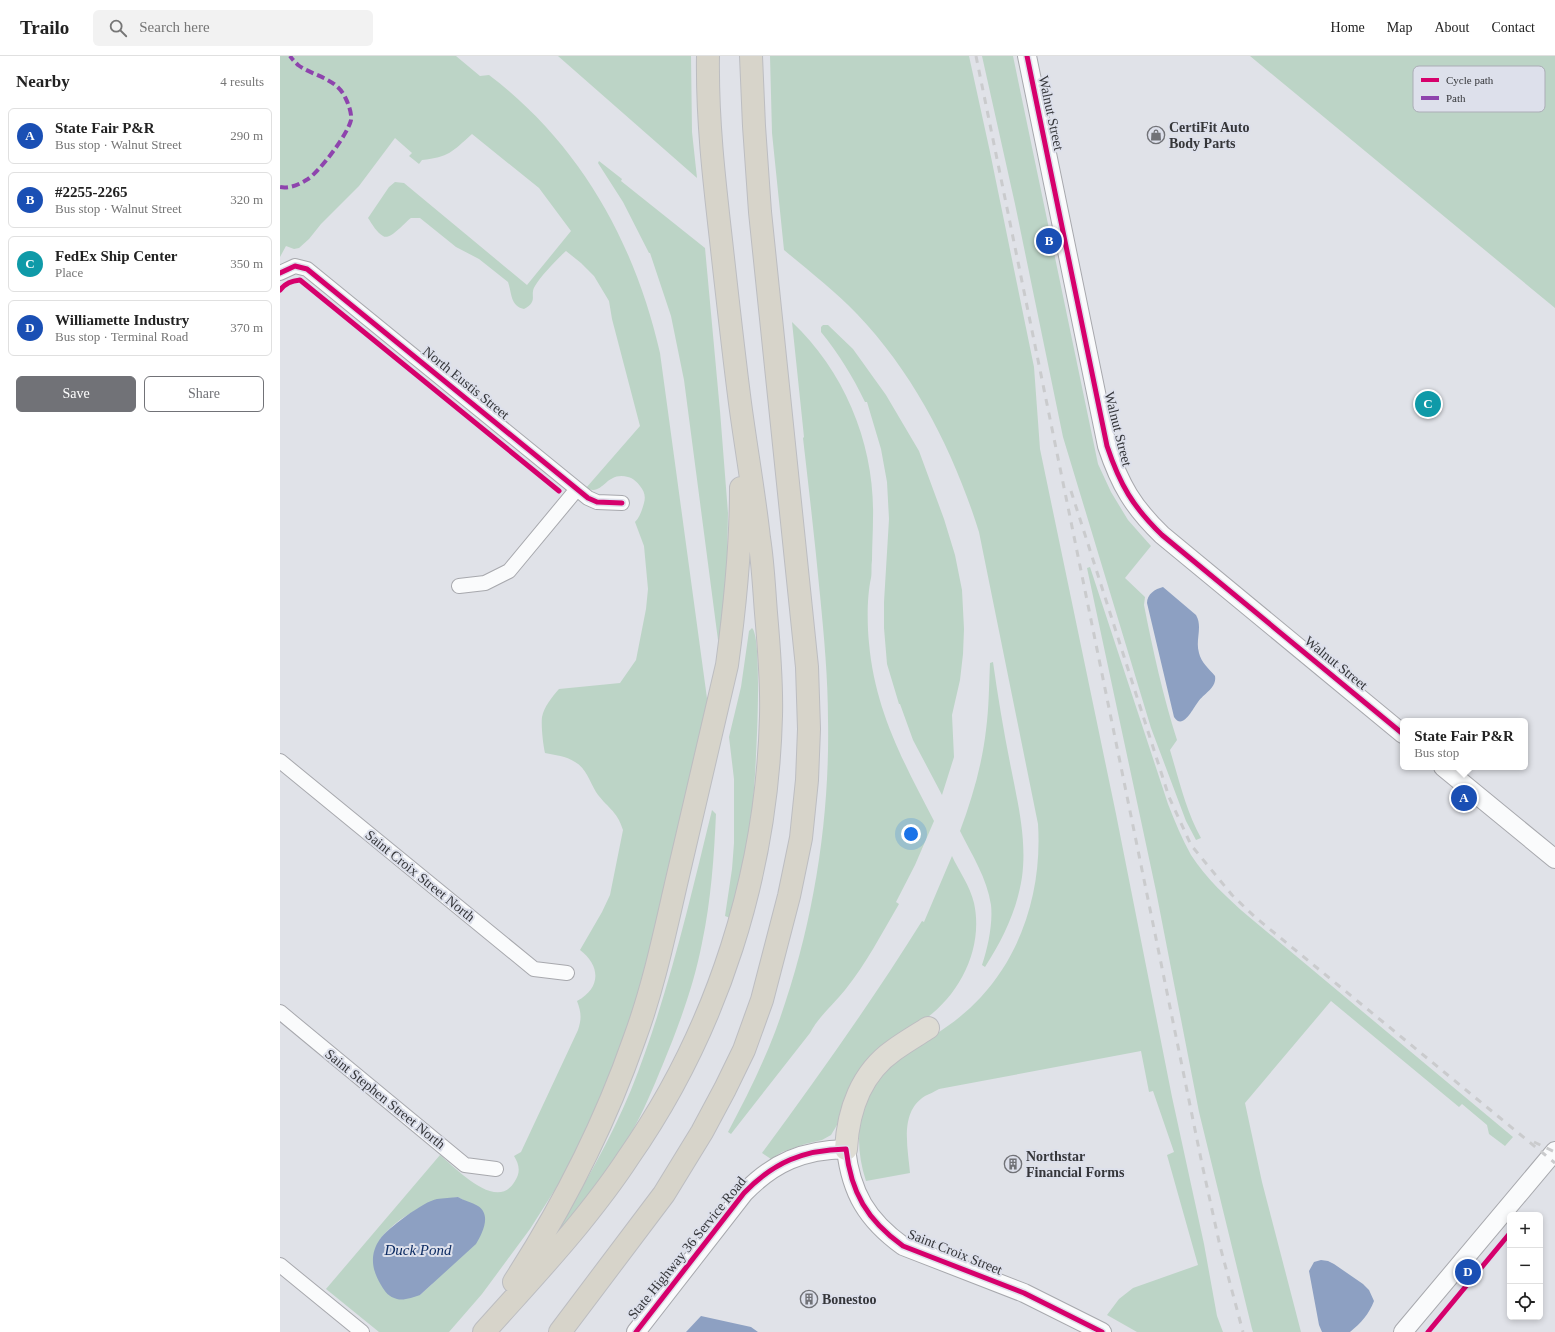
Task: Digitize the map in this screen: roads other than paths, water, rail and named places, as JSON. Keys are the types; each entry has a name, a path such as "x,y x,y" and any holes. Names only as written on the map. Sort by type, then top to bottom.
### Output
{"highway":[{"path":"484,1332 580,1224 628,1158 654,1118 682,1069 706,1018 722,978 739,924 753,870 761,828 768,772 771,716 771,673 760,541 731,333 711,147 708,56"},
{"path":"560,1332 664,1194 702,1132 744,1050 762,1000 789,896 802,831 807,780 809,729 807,667 760,212 754,140 751,56"},
{"path":"479,1332 509,1290 539,1243 564,1200 592,1144 615,1092 635,1039 652,986 727,665 739,563 741,513 740,405"},
{"path":"846,1149 850,1113 866,1078 878,1063 893,1050 928,1028"}],"street":[{"name":"Walnut Street","path":"1027,56 1107,446 1115,470 1128,496 1145,519 1162,536 1400,732"},
{"name":"North Eustis Street","path":"280,272 295,266 307,269 588,498 596,502 622,503"},
{"path":"460,586 485,583 509,571 577,489"},
{"name":"Saint Croix Street North","path":"280,761 534,969 568,973"},
{"path":"1447,770 1555,859"},
{"name":"Saint Stephen Street North","path":"280,1012 465,1165 496,1170"},
{"name":"State Highway 36 Service Road","path":"636,1332 744,1193 756,1180 790,1159 808,1153 846,1149"},
{"name":"Saint Croix Street","path":"846,1149 848,1168 854,1188 862,1205 874,1221 888,1235 903,1246 1024,1293 1102,1332"},
{"path":"1403,1332 1555,1152"},
{"path":"280,1265 362,1332"}],"water":[{"path":"1163,587 1196,615 1199,624 1198,648 1200,656 1215,676 1212,687 1188,717 1181,721 1177,721 1174,717 1147,603 1148,597 1152,592"},
{"name":"Duck Pond","path":"458,1197 478,1206 484,1214 485,1219 483,1230 476,1244 420,1295 403,1300 389,1296 381,1285 373,1262 374,1251 380,1239 398,1222 431,1201"},
{"path":"1321,1260 1334,1264 1363,1284 1369,1290 1374,1301 1364,1318 1350,1332 1322,1332 1319,1325 1309,1271 1314,1262"},
{"path":"701,1316 751,1327 758,1332 686,1332"}],"railway":[{"path":"976,56 1202,1164 1220,1246 1243,1332"},
{"path":"1071,491 1169,797 1191,845 1232,895 1255,917 1555,1163"},
{"path":"1534,1142 1555,1152"}],"place":[{"name":"CertiFit Auto Body Parts","path":"1156,135"},
{"name":"#2255-2265","path":"1049,241"},
{"name":"FedEx Ship Center","path":"1428,404"},
{"name":"State Fair P&R","path":"1464,798"},
{"name":"Northstar Financial Forms","path":"1013,1164"},
{"name":"Williamette Industry","path":"1468,1272"},
{"name":"Bonestoo","path":"809,1299"}]}
